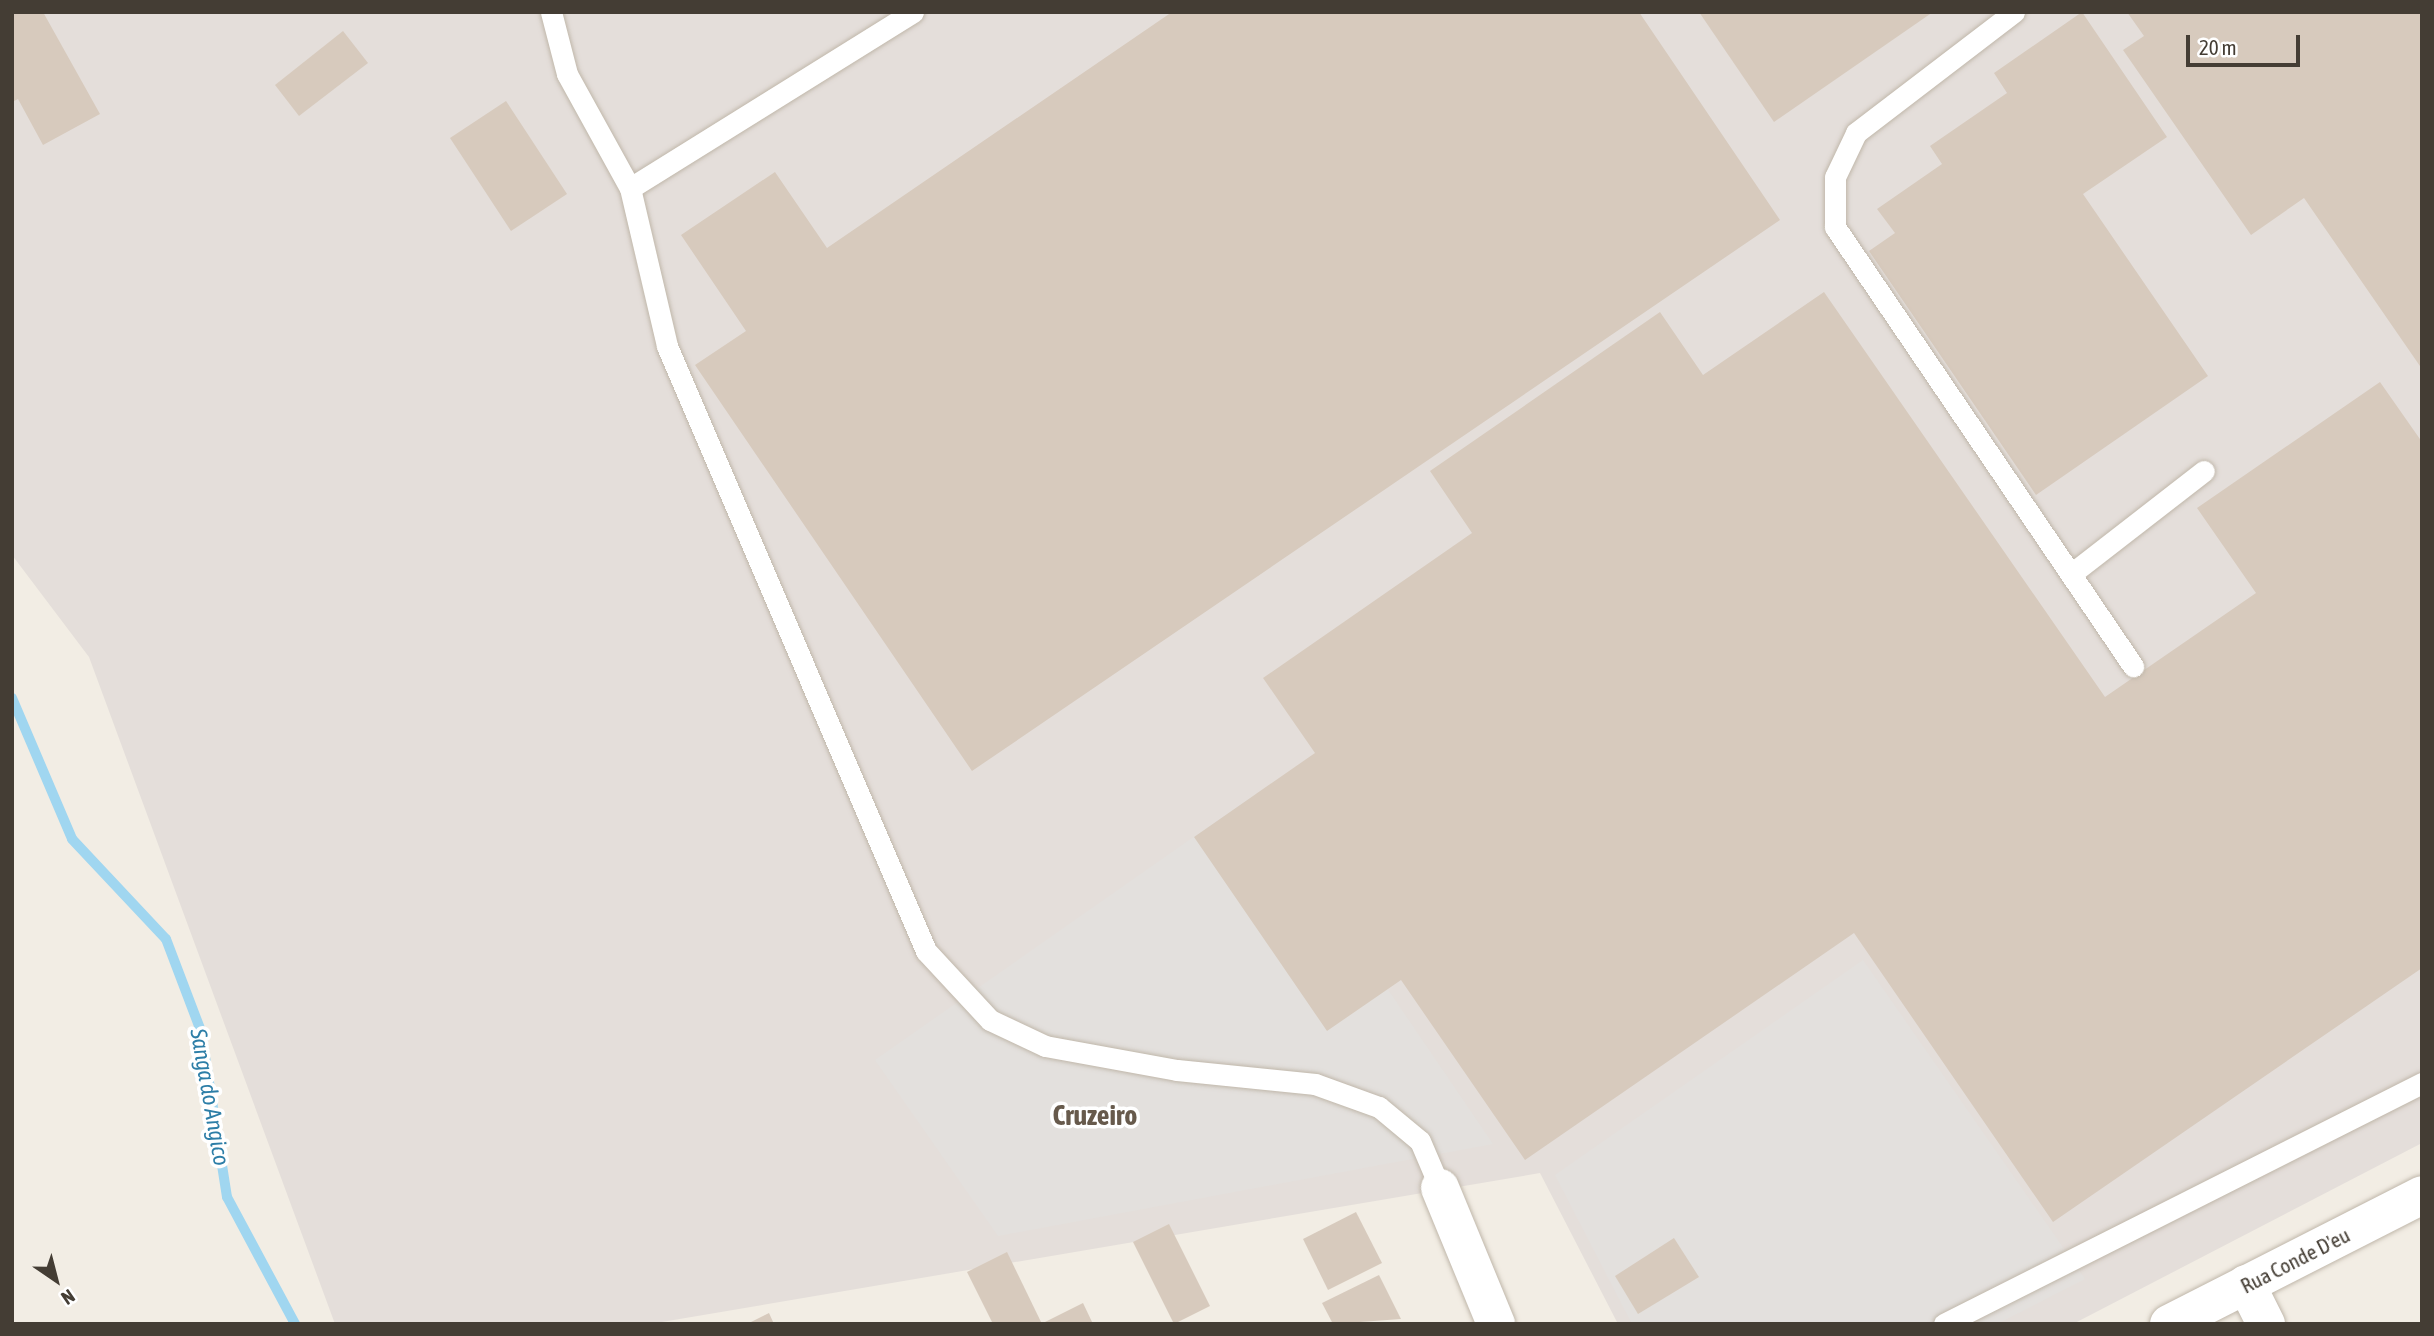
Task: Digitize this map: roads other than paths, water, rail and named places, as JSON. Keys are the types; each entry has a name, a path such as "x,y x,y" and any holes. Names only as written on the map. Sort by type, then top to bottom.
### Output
{"street":[{"path":"1440,1188 1496,1324"},
{"name":"Rua Conde D'eu","path":"2169,1324 2422,1195"},
{"path":"2246,1284 2266,1324"}],"lane":[{"path":"551,12 567,74 630,188 667,346 926,951 990,1020 1045,1046 1177,1070 1315,1084 1378,1107 1420,1141 1440,1188"},
{"path":"630,188 913,12"},
{"path":"2014,12 1856,133 1835,177 1835,227 2133,666"},
{"path":"2071,574 2204,471"},
{"path":"1944,1324 2422,1083"}],"waterway":[{"name":"Sanga do Angico","path":"12,698 72,839 166,939 201,1031 227,1197 295,1324"}],"district":[{"name":"Cruzeiro","path":"1095,1115"}]}
